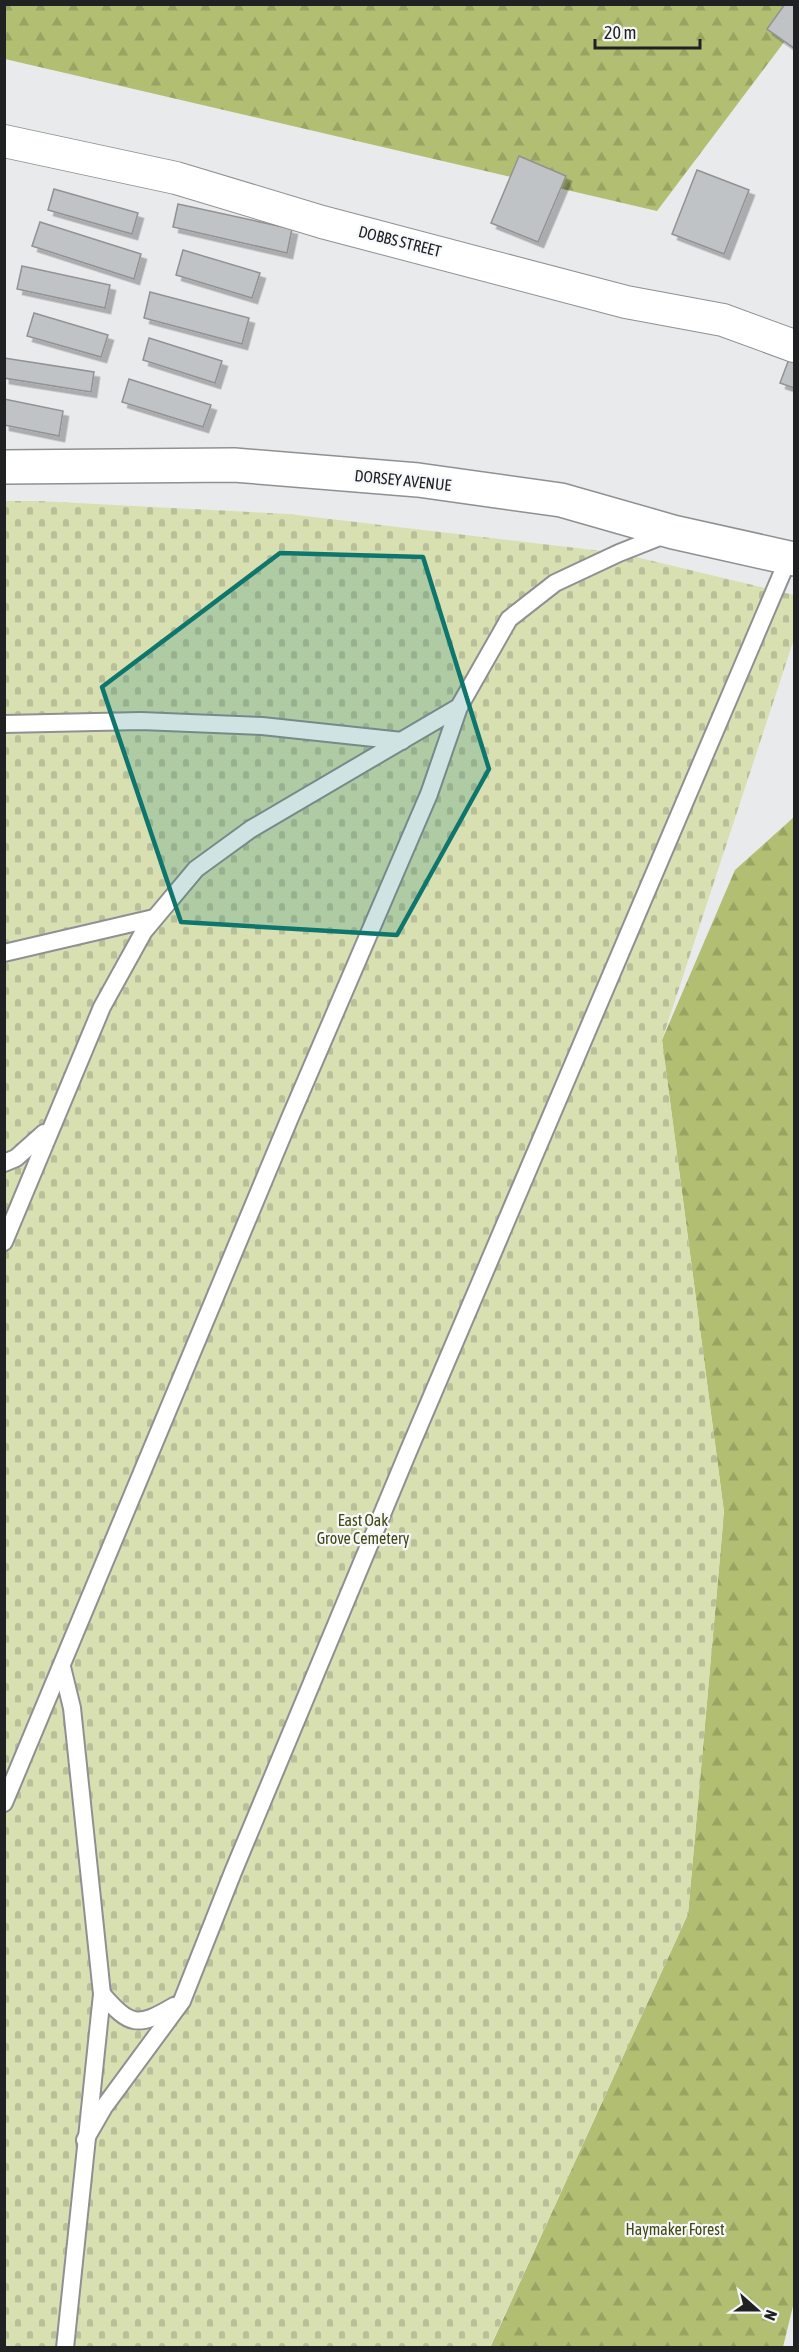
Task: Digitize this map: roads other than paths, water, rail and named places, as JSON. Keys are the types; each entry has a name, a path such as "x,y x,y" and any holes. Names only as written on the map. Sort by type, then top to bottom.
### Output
{"street":[{"name":"DOBBS STREET","path":"4,141 176,178 322,222 626,302 723,320 795,346"},
{"name":"DORSEY AVENUE","path":"4,467 234,465 418,480 561,500 673,532 792,558"}],"lane":[{"path":"4,1803 289,1120 429,794 459,707 509,620 555,584 619,553 673,532"},
{"path":"85,2140 104,2107 183,2001 233,1872 394,1485 792,558"},
{"path":"4,1242 102,1007 144,931 154,918 196,869 251,829 459,707"},
{"path":"4,724 163,722 262,726 402,741"},
{"path":"4,953 154,918"},
{"path":"4,1163 36,1142 53,1122"},
{"path":"62,1667 72,1708 102,1994 65,2348"},
{"path":"102,1994 119,2013 135,2021 150,2020 183,2001"}],"park label":[{"name":"East Oak Grove Cemetery","path":"363,1529"},
{"name":"Haymaker Forest","path":"675,2229"}]}
